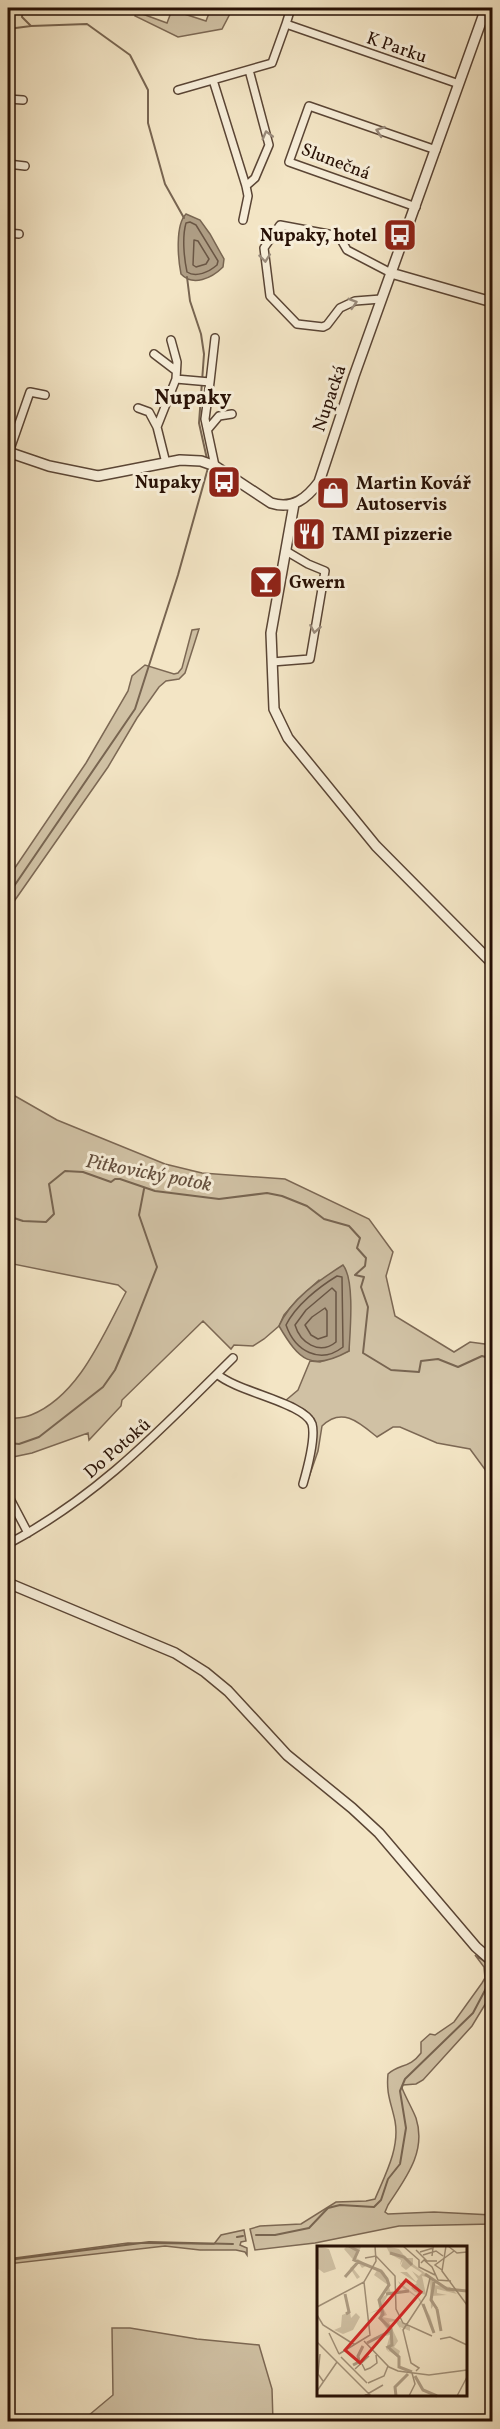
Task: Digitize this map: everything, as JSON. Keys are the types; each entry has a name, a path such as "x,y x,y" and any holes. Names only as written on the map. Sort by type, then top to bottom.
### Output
{"street":[{"path":"178,90 272,63 291,8"},
{"name":"Nupacká","path":"294,504 309,496 319,482 381,299 486,8"},
{"name":"K Parku","path":"286,24 459,84"},
{"path":"246,186 255,178 269,145 249,70"},
{"path":"213,80 246,186 248,196 243,220"},
{"path":"8,99 23,100"},
{"name":"Slunečná","path":"416,207 289,162 309,106 436,150"},
{"path":"8,164 25,165"},
{"path":"381,299 355,301 348,304 340,308 323,327 297,324 270,296 264,248 280,225 339,236 347,250 391,273 492,302"},
{"path":"8,233 20,234"},
{"path":"209,464 205,419 215,338"},
{"path":"157,427 176,379 177,362 171,340"},
{"path":"154,354 175,369"},
{"path":"176,379 208,382"},
{"path":"45,395 30,392 8,452 49,466 98,476 180,460 209,464 271,503 279,506 294,504 271,633 274,709 278,722 288,738 376,846 492,963"},
{"path":"138,408 149,412 157,427 166,463"},
{"path":"207,429 219,416 232,414"},
{"path":"272,662 310,659 325,571 286,551"},
{"name":"Do Potoků","path":"8,1544 104,1482 170,1422 233,1358"},
{"path":"218,1374 228,1382 295,1409 310,1420 313,1426 303,1485"},
{"path":"8,1495 28,1533"},
{"path":"8,1583 67,1610 175,1653 205,1672 228,1691 287,1755 379,1833 476,1947 492,1961"}],"shaded area":[{"path":"211,8 233,8 222,29 178,37 135,16 137,12 167,23 172,10 206,21"},
{"path":"199,629 185,673 179,679 166,681 159,687 137,718 108,767 8,910 8,878 86,763 128,691 132,676 145,665 174,674 178,673 182,668 192,630"},
{"path":"8,1092 57,1120 165,1164 202,1173 285,1179 369,1219 393,1252 386,1276 395,1316 454,1352 470,1342 492,1345 492,1479 470,1449 437,1443 400,1427 393,1427 377,1437 351,1419 337,1417 322,1426 318,1451 308,1480 312,1416 305,1410 285,1401 298,1390 310,1361 320,1362 349,1351 349,1292 319,1280 297,1300 284,1315 279,1326 253,1346 234,1345 231,1349 203,1321 122,1400 121,1406 89,1440 88,1433 32,1453 8,1458 8,1419 31,1415 48,1406 63,1394 88,1362 126,1292 118,1285 8,1263"},
{"path":"475,1955 492,1967 492,1993 472,2026 423,2080 416,2084 403,2085 402,2088 416,2118 419,2142 407,2175 385,2212 388,2214 434,2212 492,2215 492,2224 399,2226 315,2243 255,2250 250,2229 260,2226 301,2224 336,2202 375,2199 394,2151 396,2131 388,2093 388,2074 417,2058 421,2053 421,2042 430,2034 435,2035 454,2022 485,1978 484,1967"},
{"path":"244,2230 246,2241 241,2242 240,2245 247,2248 247,2255 245,2252 236,2250 200,2250 165,2246 8,2264 8,2259 128,2243 214,2244 221,2235"},
{"path":"112,2328 130,2328 197,2339 259,2345 272,2389 273,2421 82,2421 113,2395"}],"water":[{"path":"186,214 200,220 224,259 223,267 202,280 191,280 181,274 178,251 179,234"},
{"path":"343,1265 347,1272 350,1294 349,1351 325,1361 307,1359 293,1347 279,1326 298,1299"}],"waterway":[{"path":"23,8 22,17 31,26 87,24 130,55 148,90 148,123 165,184 184,218"},
{"path":"8,29 31,26"},
{"path":"187,277 190,301 201,334 204,354 199,423 207,459"},
{"path":"8,895 135,709 178,575 208,468"},
{"name":"Pitkovický potok","path":"8,1216 23,1221 46,1222 54,1214 49,1184 65,1171 83,1172 111,1182 120,1179 155,1191 219,1199 267,1193 282,1196 307,1206 324,1219 349,1226 360,1238 357,1248 366,1258 365,1266 355,1275 364,1277 361,1287 368,1307 363,1353 391,1370 419,1372 421,1361 438,1359 458,1367 482,1356 492,1359"},
{"path":"9,1443 19,1444 39,1437 103,1387 115,1370 157,1267 139,1215 144,1189"},
{"path":"256,2235 275,2235 309,2228 328,2208 340,2205 374,2207 381,2200 388,2179 400,2164 406,2128 400,2091 405,2079 473,2013 492,1977"},
{"path":"237,2237 243,2236"},
{"path":"8,2260 149,2242 233,2244"}],"place":[{"name":"Nupaky, hotel","path":"400,235"},
{"name":"Nupaky","path":"224,482"},
{"name":"Martin Kovář Autoservis","path":"333,493"},
{"name":"TAMI pizzerie","path":"309,534"},
{"name":"Gwern","path":"266,582"}],"district":[{"name":"Nupaky","path":"193,397"}]}
